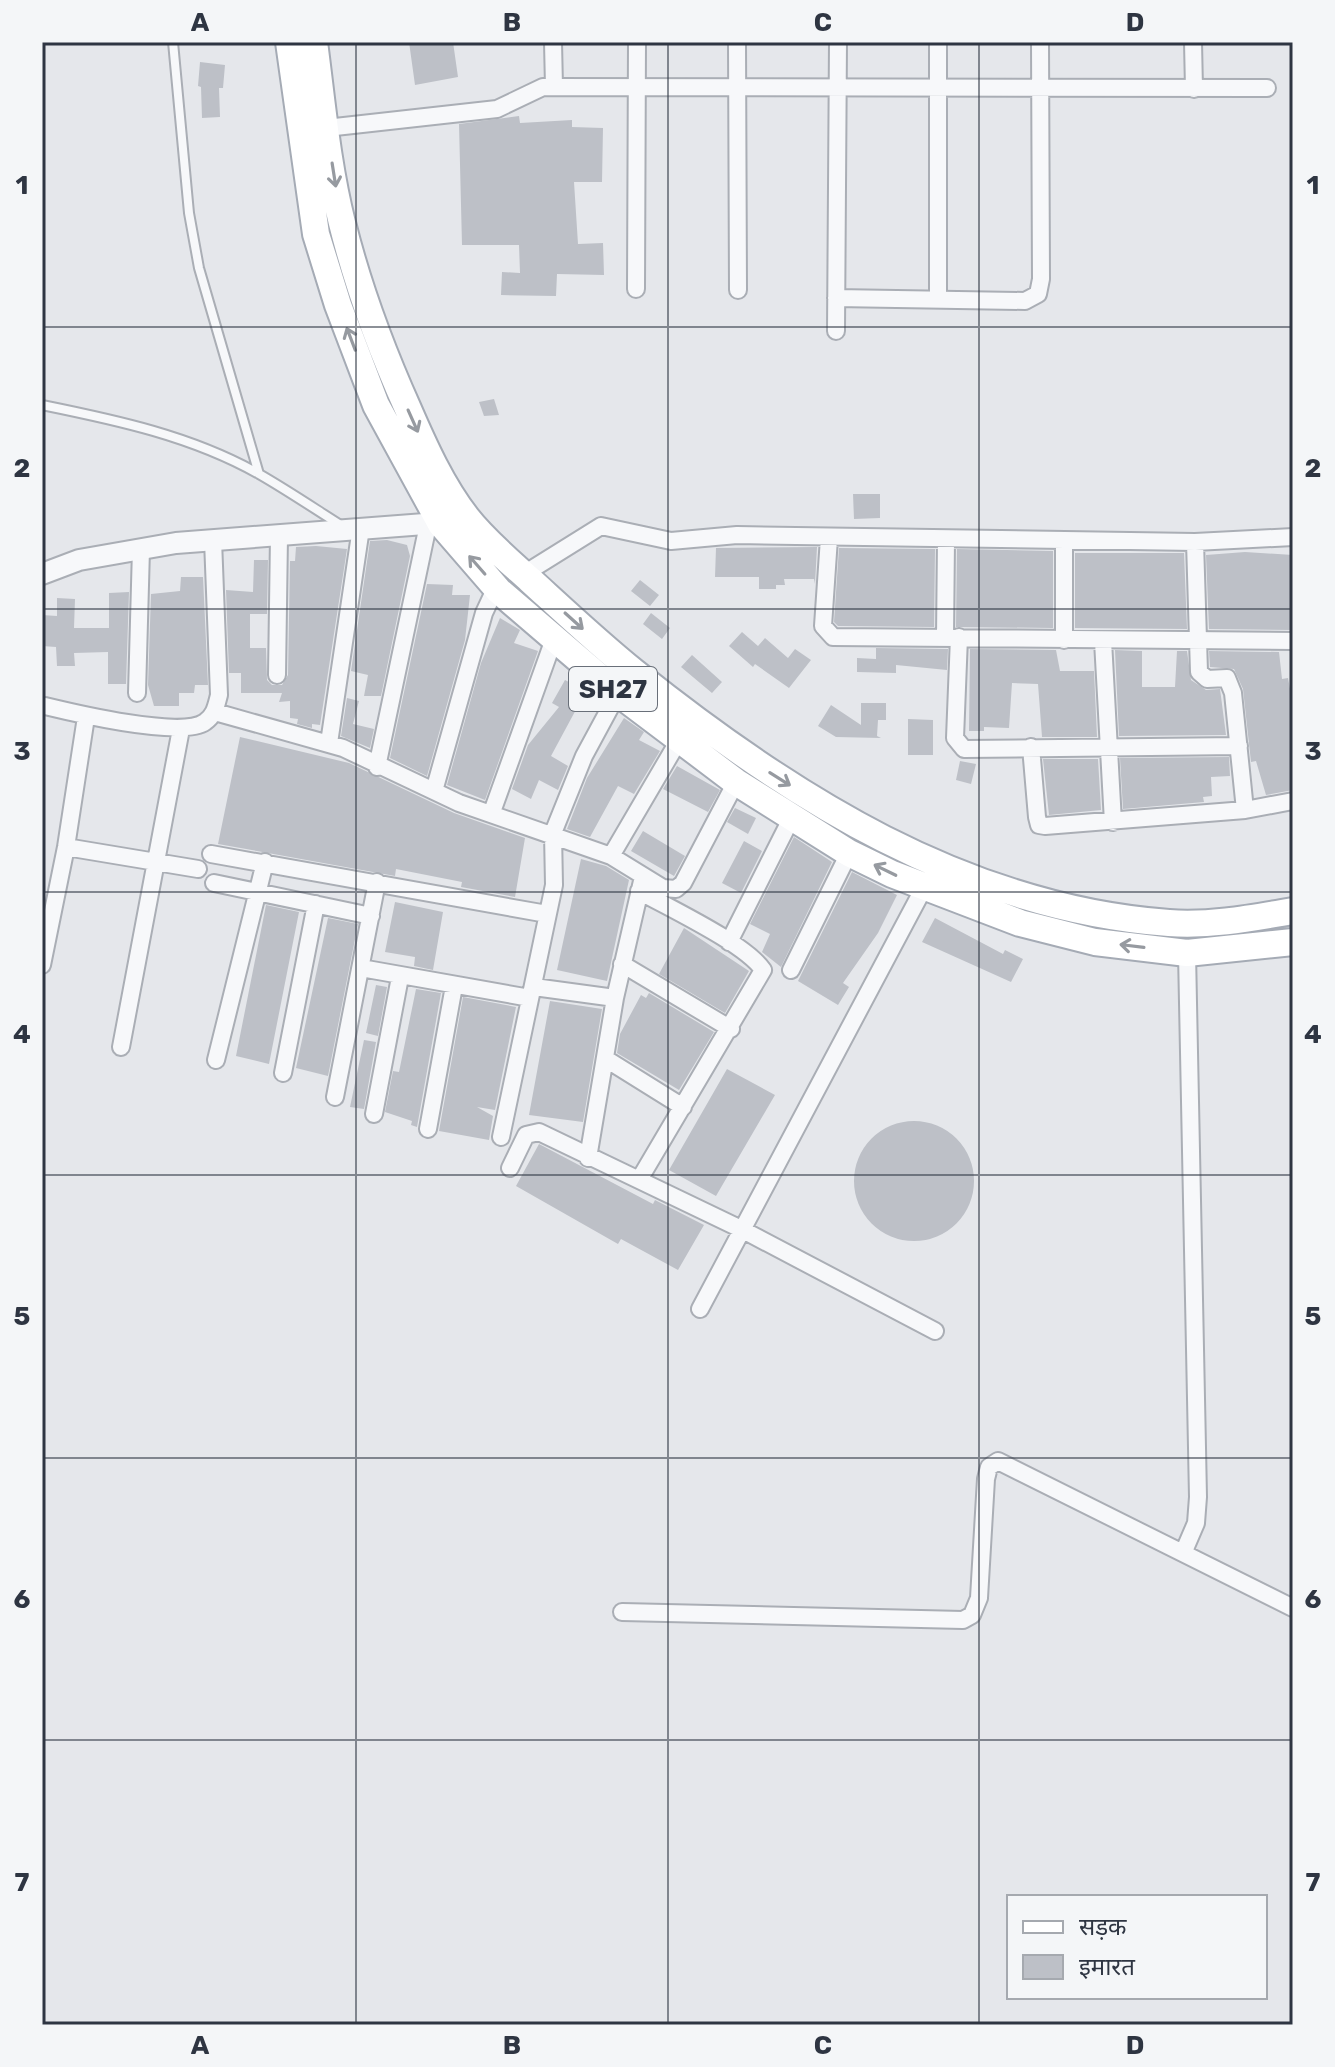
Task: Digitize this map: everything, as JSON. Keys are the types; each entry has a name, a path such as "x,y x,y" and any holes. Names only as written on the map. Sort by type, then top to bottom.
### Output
{"main road":[{"name":"SH27","path":"289,42 316,234 338,305 376,405 435,524 499,591 554,639 618,693 736,782 849,853 930,877 1007,891 1103,915 1172,923 1224,923 1293,911"},
{"name":"SH27","path":"314,42 341,220 362,294 391,372 427,453 467,518 598,643 773,775 868,832 930,877 1020,923 1095,942 1187,953 1293,942"}],"street":[{"path":"553,42 554,87"},
{"path":"636,289 637,42"},
{"path":"737,42 738,290"},
{"path":"836,331 838,42"},
{"path":"938,42 938,299"},
{"path":"836,298 1025,301 1038,294 1041,279 1040,42"},
{"path":"1193,42 1194,89"},
{"path":"326,128 497,109 543,87 1267,88"},
{"path":"42,574 79,560 141,549 213,540 435,524 467,518"},
{"path":"377,767 435,524"},
{"path":"524,574 601,526 671,541 737,535 1195,542 1293,537"},
{"path":"329,743 355,530"},
{"path":"277,675 279,536"},
{"path":"829,538 823,626 826,633 842,638 1196,640 1292,644"},
{"path":"45,706 86,717 181,729 203,724 215,712 219,695 213,540"},
{"path":"946,540 955,738 958,746 964,749 1239,746"},
{"path":"1064,541 1064,640"},
{"path":"1195,542 1196,640 1203,678 1227,678 1233,693 1245,810"},
{"path":"137,693 141,549"},
{"path":"434,791 484,613 491,598 499,591"},
{"path":"492,812 554,639"},
{"path":"1103,641 1113,822"},
{"path":"501,1137 554,885 553,833 584,756 618,693"},
{"path":"215,712 329,743 434,791 611,856 642,883 757,961 763,970 731,1029 639,1180"},
{"path":"42,965 66,847 86,717"},
{"path":"121,1047 181,729"},
{"path":"611,856 679,740"},
{"path":"1031,747 1039,825 1245,810 1293,801"},
{"path":"642,883 676,889 683,883 736,782"},
{"path":"729,942 792,817"},
{"path":"66,847 198,869"},
{"path":"791,970 849,853"},
{"path":"211,854 547,914"},
{"path":"216,1060 265,862"},
{"path":"700,1309 930,877"},
{"path":"335,1097 377,882"},
{"path":"214,883 371,916"},
{"path":"588,1158 615,998 642,883"},
{"path":"283,1073 316,904"},
{"path":"1184,1551 1196,1523 1198,1497 1187,953"},
{"path":"622,964 731,1029"},
{"path":"361,968 454,986 615,998"},
{"path":"374,1114 400,977"},
{"path":"428,1129 454,986"},
{"path":"606,1059 683,1107"},
{"path":"510,1168 526,1135 533,1131 741,1229 935,1331"},
{"path":"622,1612 963,1620 972,1615 979,1598 986,1479 989,1467 998,1461 1184,1551 1293,1608"}],"lane":[{"path":"173,42 189,213 199,268 259,474"},
{"path":"42,405 114,419 176,437 259,474 355,530"}],"building":[{"path":"409,42 453,42 458,77 415,85"},
{"path":"200,62 225,65 223,88 219,88 220,117 202,118 201,87 198,86"},
{"path":"519,116 520,123 572,120 572,127 603,128 602,182 574,182 578,244 603,243 604,275 557,274 556,296 501,295 502,272 520,273 519,245 462,245 459,124"},
{"path":"494,399 499,415 484,416 479,402"},
{"path":"853,494 880,494 880,518 854,519"},
{"path":"387,540 407,545 410,556 381,696 364,696 368,675 351,671 370,541"},
{"path":"296,547 347,549 320,725 312,724 312,728 297,724 298,719 290,718 290,701 279,702 282,693 241,693 241,673 229,673 226,590 253,592 254,560 268,560 267,614 250,614 250,648 266,648 267,680 272,685 282,685 288,675 290,561 295,561"},
{"path":"817,547 815,584 814,579 784,579 785,585 776,585 776,589 759,589 759,577 715,577 716,548"},
{"path":"839,548 935,549 934,627 838,626 834,622"},
{"path":"957,549 1053,551 1053,628 956,627"},
{"path":"1245,552 1293,555 1293,630 1209,629 1206,555"},
{"path":"1075,553 1184,553 1187,629 1075,628"},
{"path":"181,577 203,577 208,685 195,685 194,693 179,693 179,706 154,706 148,685 151,594 180,591"},
{"path":"640,580 659,595 650,606 631,591"},
{"path":"427,584 453,585 452,595 470,595 465,640 427,776 390,758"},
{"path":"129,592 126,684 108,684 108,652 74,653 75,666 57,666 56,647 42,646 42,615 57,616 57,598 75,599 74,628 109,628 109,593"},
{"path":"651,613 670,628 662,639 643,624"},
{"path":"500,618 520,630 514,643 538,651 485,800 447,785 481,663"},
{"path":"742,632 758,646 765,638 788,658 795,649 811,660 789,688 755,664 753,667 729,646"},
{"path":"876,648 948,649 947,670 896,665 896,673 857,672 857,658 876,659"},
{"path":"970,649 1056,650 1060,671 1094,671 1097,737 1042,737 1038,684 1012,683 1009,728 984,727 984,731 969,731"},
{"path":"1115,650 1142,651 1142,687 1175,687 1177,651 1187,651 1191,680 1206,690 1220,689 1226,735 1119,736"},
{"path":"1209,651 1279,652 1282,679 1288,678 1293,705 1293,790 1266,795 1256,761 1251,762 1243,689 1234,669 1210,667"},
{"path":"692,655 722,682 712,693 681,667"},
{"path":"565,680 586,691 551,756 568,766 558,790 539,780 531,799 512,789 528,745 559,707 552,703"},
{"path":"347,698 359,701 353,724 374,729 370,748 341,736"},
{"path":"861,703 886,703 886,720 878,720 877,736 881,738 836,737 818,726 831,705 861,725"},
{"path":"624,718 644,732 639,740 660,751 634,794 618,786 590,837 567,829 587,778"},
{"path":"908,719 933,720 933,755 908,755"},
{"path":"240,737 349,763 454,813 525,838 515,897 461,887 462,882 396,869 395,876 218,844"},
{"path":"1229,757 1230,776 1211,777 1212,796 1203,797 1204,802 1123,809 1120,758"},
{"path":"1043,759 1098,759 1101,810 1049,815"},
{"path":"960,761 976,764 971,784 956,780"},
{"path":"677,766 720,790 708,812 663,789"},
{"path":"735,808 756,818 748,834 727,822"},
{"path":"643,831 685,856 674,876 631,851"},
{"path":"794,837 832,862 781,967 762,952 770,934 750,924"},
{"path":"744,841 762,851 741,893 722,883"},
{"path":"581,859 606,866 629,880 607,981 557,970"},
{"path":"852,872 897,895 878,933 843,983 849,987 838,1005 798,981"},
{"path":"395,902 443,912 433,970 414,966 415,957 385,952"},
{"path":"266,905 299,912 269,1064 236,1056"},
{"path":"328,918 358,924 328,1076 296,1068"},
{"path":"935,918 1003,954 1005,950 1023,959 1011,982 922,942"},
{"path":"684,928 749,971 725,1013 659,974"},
{"path":"376,985 387,987 378,1036 366,1033"},
{"path":"416,989 441,993 417,1127 411,1125 412,1121 385,1112 393,1071 399,1072"},
{"path":"649,993 714,1032 679,1090 617,1053 620,1034 641,995 646,998"},
{"path":"463,997 516,1007 495,1110 477,1107 493,1116 489,1140 439,1131"},
{"path":"550,1001 602,1009 583,1122 529,1115"},
{"path":"364,1040 376,1042 364,1109 350,1107"},
{"path":"727,1069 775,1095 716,1196 669,1170"},
{"path":"914,1121 937,1126 956,1139 969,1158 974,1181 969,1204 956,1223 937,1236 914,1241 891,1236 872,1223 859,1204 854,1181 859,1158 872,1139 891,1126"},
{"path":"539,1144 653,1204 655,1200 704,1225 678,1270 621,1239 618,1244 516,1186"}]}
